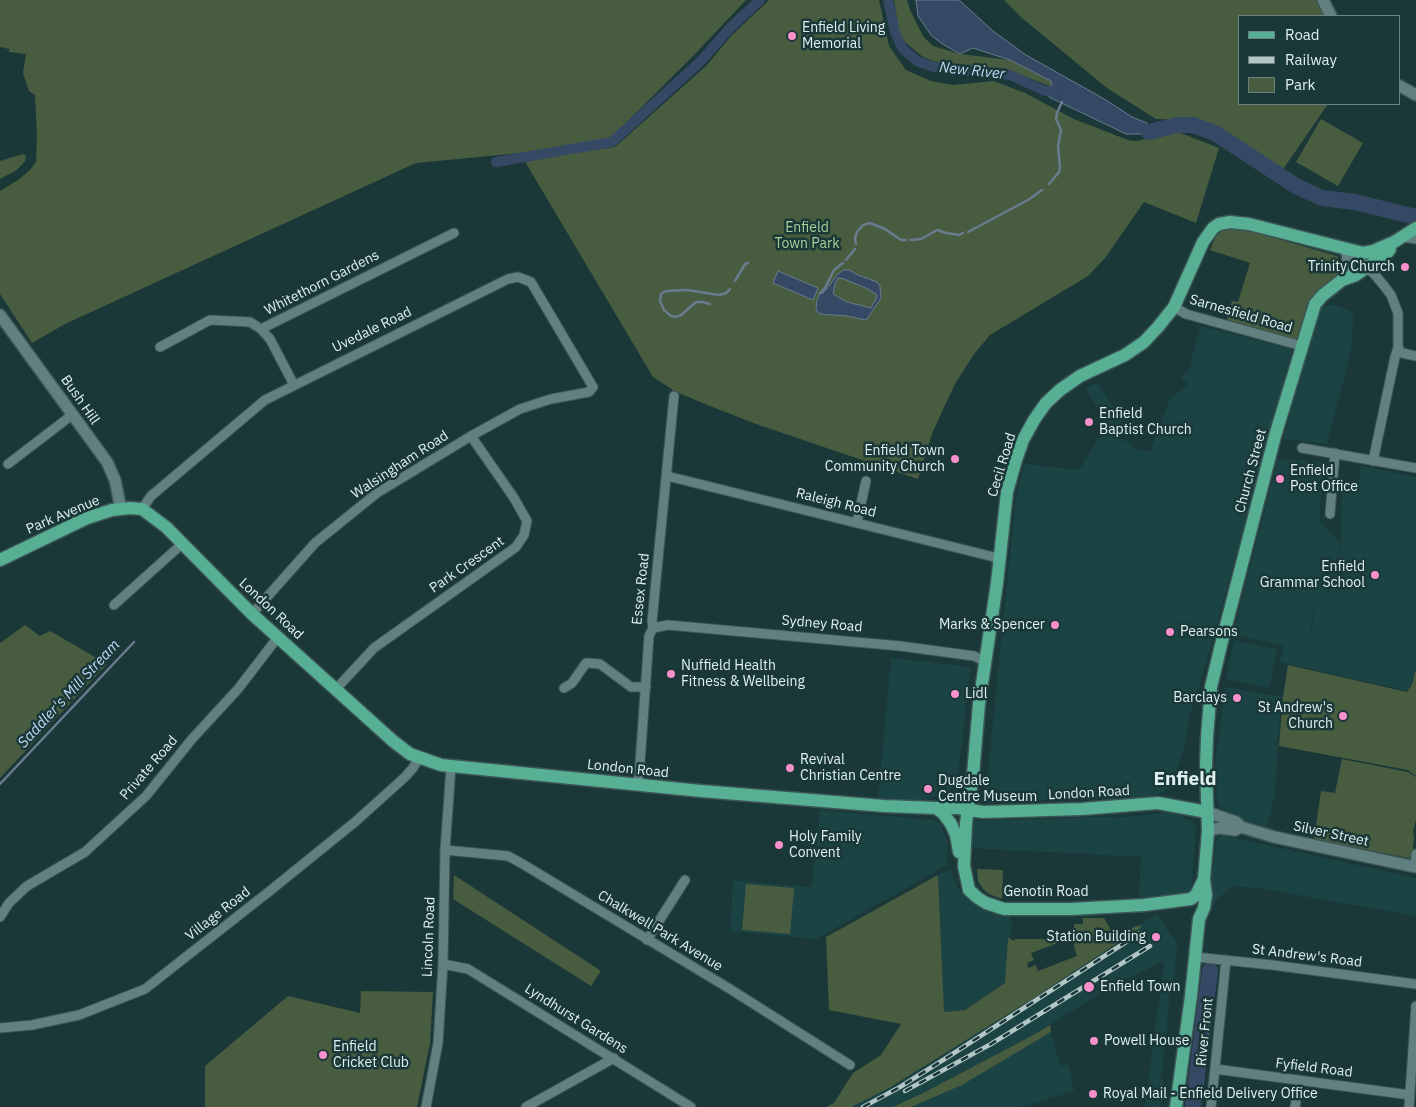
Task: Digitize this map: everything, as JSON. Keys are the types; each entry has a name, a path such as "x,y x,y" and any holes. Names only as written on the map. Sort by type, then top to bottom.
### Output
{"main road":[{"name":"Cecil Road","path":"967,809 973,775 979,704 997,583 1006,492 1023,440 1046,403 1080,376 1120,359 1144,342 1174,307 1203,242 1213,228 1224,222 1252,224 1348,250 1368,253 1398,240"},
{"path":"1398,240 1416,228"},
{"name":"Church Street","path":"1176,1107 1199,919 1204,908 1206,895 1202,882 1208,831 1206,766 1211,687 1220,645 1276,436 1315,304 1323,295 1346,278 1356,275 1388,252 1398,240"},
{"name":"Park Avenue","path":"0,560 79,522 112,510 142,509"},
{"name":"London Road","path":"142,509 166,527 252,614 392,741 408,753 434,764 778,798 936,808 952,807 983,812 1082,809 1158,803 1207,812"},
{"path":"936,808 943,813 951,824 964,866"},
{"name":"Genotin Road","path":"967,809 964,866 969,890 986,903 1004,909 1071,909 1144,905 1191,899"},
{"path":"1199,919 1191,899 1196,895 1202,882"}],"street":[{"path":"1323,0 1330,15"},
{"path":"1401,87 1416,95"},
{"name":"Whitethorn Gardens","path":"294,385 270,339 261,329 454,233"},
{"path":"1398,240 1416,239"},
{"path":"1346,278 1348,250"},
{"name":"Cecil Road","path":"1348,250 1385,287 1395,304 1399,324 1398,348 1394,357 1373,461"},
{"name":"Uvedale Road","path":"142,509 152,496 256,406 294,385 508,279 518,276 531,282 538,291 593,388"},
{"name":"Sarnesfield Road","path":"1174,307 1186,314 1302,346"},
{"name":"Bush Hill","path":"0,315 112,471 121,509"},
{"path":"160,347 210,320 250,322 261,329"},
{"path":"1398,348 1402,352 1416,356"},
{"name":"Walsingham Road","path":"252,614 309,550 377,493 471,436 520,409 551,399 589,392 593,388"},
{"name":"Essex Road","path":"636,785 649,636 653,628 652,621 674,396"},
{"path":"8,464 72,414"},
{"name":"Park Crescent","path":"336,689 374,648 516,547 524,535 526,521 514,498 471,436"},
{"path":"1302,448 1416,468"},
{"path":"1330,514 1335,453"},
{"name":"Raleigh Road","path":"667,476 998,558"},
{"path":"857,522 866,481"},
{"path":"114,605 182,544"},
{"name":"Sydney Road","path":"653,628 668,625 893,645 974,656 985,664"},
{"name":"Private Road","path":"0,917 9,903 27,886 85,852 146,796 192,739 238,689 278,637"},
{"path":"564,688 572,683 586,663 600,664 631,687 646,687"},
{"name":"Village Road","path":"0,1028 32,1025 80,1015 145,989 355,822 405,777 419,758"},
{"name":"Lincoln Road","path":"426,1107 438,1043 443,964 445,850 451,767"},
{"name":"Silver Street","path":"1207,812 1236,822 1241,827 1274,837 1415,867"},
{"name":"Silver Street","path":"1208,831 1219,828 1235,830 1241,827"},
{"name":"Chalkwell Park Avenue","path":"445,850 508,856 730,989 850,1065"},
{"path":"1415,867 1416,854"},
{"path":"647,940 685,880"},
{"name":"St Andrew's Road","path":"1195,957 1416,984"},
{"name":"River Front","path":"1211,1107 1226,960"},
{"name":"Lyndhurst Gardens","path":"443,964 468,969 691,1107"},
{"path":"1409,1107 1416,1006"},
{"path":"526,1107 614,1058"},
{"name":"Fyfield Road","path":"1215,1069 1410,1095"},
{"path":"1295,1107 1299,1080"}],"shaded area":[{"path":"916,0 959,0 993,31 1026,55 1106,100 1132,117 1147,123 1149,132 1146,134 1126,134 1049,97 1052,87 1051,81 1010,60 973,48 960,54 931,35 918,16"},
{"path":"843,270 849,270 877,282 880,286 881,298 866,320 847,316 820,314 816,310 817,300 822,289 826,290","holes":["838,278 876,294 877,297 871,308 847,302 833,294"]},
{"path":"778,271 818,288 813,300 773,283"},
{"path":"1337,305 1354,313 1350,356 1327,444 1283,439 1321,306"},
{"path":"1200,326 1292,349 1252,499 1201,681 1191,710 1184,750 1169,788 1156,796 1114,799 985,801 1016,500 1024,464 1079,470 1099,438 1111,429 1085,388 1098,383 1121,419 1119,439 1131,443 1134,449 1150,451 1170,399 1188,384 1181,378 1192,365 1190,363"},
{"path":"1278,459 1327,462 1320,503 1320,521 1340,543 1325,608 1314,607 1310,630 1306,636 1311,631 1315,608 1325,609 1341,543 1342,488 1358,487 1361,466 1416,477 1416,665 1412,682 1407,691 1280,662 1283,646 1233,633"},
{"path":"1234,640 1277,649 1269,688 1226,679"},
{"path":"891,658 971,667 957,782 952,789 925,801 878,798"},
{"path":"1225,687 1281,697 1275,793 1267,827 1242,820 1219,806 1214,776"},
{"path":"820,810 933,820 940,824 948,843 947,865 816,939 730,931 733,881 812,887"},
{"path":"1165,812 1190,820 1196,827 1191,894 1139,898 1141,857 971,848 972,821 1119,818"},
{"path":"1222,835 1416,878 1416,916 1264,889 1234,886 1215,902 1207,918 1206,913 1217,839"},
{"path":"951,869 959,890 967,898 977,904 1010,913 1012,924 1011,933 1008,938 1006,983 965,1010 944,1012 938,875"},
{"path":"1157,913 1178,945 1170,995 1161,1079 1164,1085 1161,1107 1145,1107 1164,961 1113,986 1024,1040 893,1107 851,1107 889,1088 978,1033 1141,928 1140,925"},
{"path":"1051,1032 1060,1066 1068,1065 1074,1091 1021,1107 911,1107 962,1085"}],"green space":[{"path":"0,0 746,0 611,138 520,153 416,163 65,324 32,343 0,294 0,191 18,180 36,162 37,135 35,95 29,91 23,73 26,54 9,52 9,49 0,47"},
{"name":"Enfield Town Park","path":"769,0 879,0 889,46 906,70 931,81 953,85 994,81 1025,93 1074,119 1128,140 1136,141 1178,132 1219,148 1196,223 1144,202 1105,258 1088,276 990,335 974,354 955,384 933,431 918,479 756,424 676,392 653,377 524,160 615,147 706,66 732,35"},
{"path":"894,0 907,0 923,36 933,46 960,54 1010,60 1051,81 1052,87 1003,68 950,67 923,57 906,43 899,31"},
{"path":"1004,0 1317,0 1324,15 1238,15 1238,105 1327,105 1284,168 1273,164 1215,126 1197,120 1156,119 1107,88 1022,18"},
{"path":"1321,119 1363,143 1338,186 1296,162"},
{"path":"23,154 26,156 25,161 17,170 0,179 0,161"},
{"path":"1236,227 1337,256 1341,262 1337,267 1338,274 1308,302 1297,340 1227,320 1232,301 1238,302 1250,263 1210,250 1216,236 1224,229"},
{"path":"25,625 40,636 50,631 107,664 0,778 0,643"},
{"path":"1288,665 1407,692 1412,684 1416,669 1416,776 1408,770 1279,746"},
{"path":"1342,759 1408,772 1416,777 1416,820 1413,831 1412,857 1314,840 1321,791 1335,793"},
{"path":"977,869 1003,870 1002,899 989,894 983,889 978,881"},
{"path":"454,875 601,971 591,986 453,899"},
{"path":"938,875 944,1012 965,1010 1005,983 1008,938 1015,941 1015,939 1062,939 1063,941 1031,953 1034,960 1027,963 1028,968 1036,965 1038,971 1077,956 1074,947 1074,924 1083,924 1083,918 1104,918 1115,937 1134,927 1140,925 1142,927 1029,1001 889,1088 851,1107 826,1107 834,1103 853,1073 881,1055 901,1024 829,1010 826,937"},
{"path":"746,884 794,888 790,934 742,930"},
{"name":"Enfield Cricket Club","path":"361,991 433,992 430,1043 417,1107 205,1107 205,1066 288,996 360,1013"},
{"path":"1050,1025 1051,1032 962,1085 911,1107 893,1107 923,1093"}],"waterway":[{"path":"496,162 612,142 701,61 730,28 760,0"},
{"name":"New River","path":"888,0 895,32 902,48 917,61 934,67 1010,75 1045,91 1063,90"},
{"path":"1049,184 1060,168 1058,146 1061,130 1056,119 1062,102"},
{"path":"1149,132 1177,125 1193,125 1215,133 1296,186 1322,198 1355,202 1416,217"},
{"path":"968,232 1028,200 1042,190"},
{"path":"856,244 857,232 863,225 870,223 885,229 901,240 906,240"},
{"path":"911,240 921,239 937,230 946,233"},
{"path":"947,233 959,235 963,233"},
{"path":"846,260 855,249"},
{"path":"735,281 745,264 748,263"},
{"path":"820,293 823,292 834,270 843,263"},
{"path":"710,304 696,302 676,317 671,316 664,310 660,301 661,294 666,291 687,290 719,295 726,293 730,289"},
{"name":"Saddler's Mill Stream","path":"0,784 134,642"},
{"path":"1193,1107 1210,971"}],"railway":[{"path":"863,1107 900,1087 951,1055 1140,933"},
{"path":"905,1091 991,1044 1150,946"}],"place":[{"name":"Enfield Living Memorial","path":"792,36"},
{"name":"Trinity Church","path":"1405,267"},
{"name":"Enfield Baptist Church","path":"1089,422"},
{"name":"Enfield Town Community Church","path":"955,459"},
{"name":"Enfield Post Office","path":"1280,479"},
{"name":"Enfield Grammar School","path":"1375,575"},
{"name":"Marks & Spencer","path":"1055,625"},
{"name":"Pearsons","path":"1170,632"},
{"name":"Nuffield Health Fitness & Wellbeing","path":"671,674"},
{"name":"Lidl","path":"955,694"},
{"name":"Barclays","path":"1237,698"},
{"name":"St Andrew's Church","path":"1343,716"},
{"name":"Revival Christian Centre","path":"790,768"},
{"name":"Dugdale Centre Museum","path":"928,789"},
{"name":"Holy Family Convent","path":"779,845"},
{"name":"Station Building","path":"1156,937"},
{"name":"Enfield Town","path":"1089,987"},
{"name":"Powell House","path":"1094,1041"},
{"name":"Enfield Cricket Club","path":"323,1055"},
{"name":"Royal Mail - Enfield Delivery Office","path":"1093,1094"}],"district":[{"name":"Enfield","path":"1185,780"}]}
